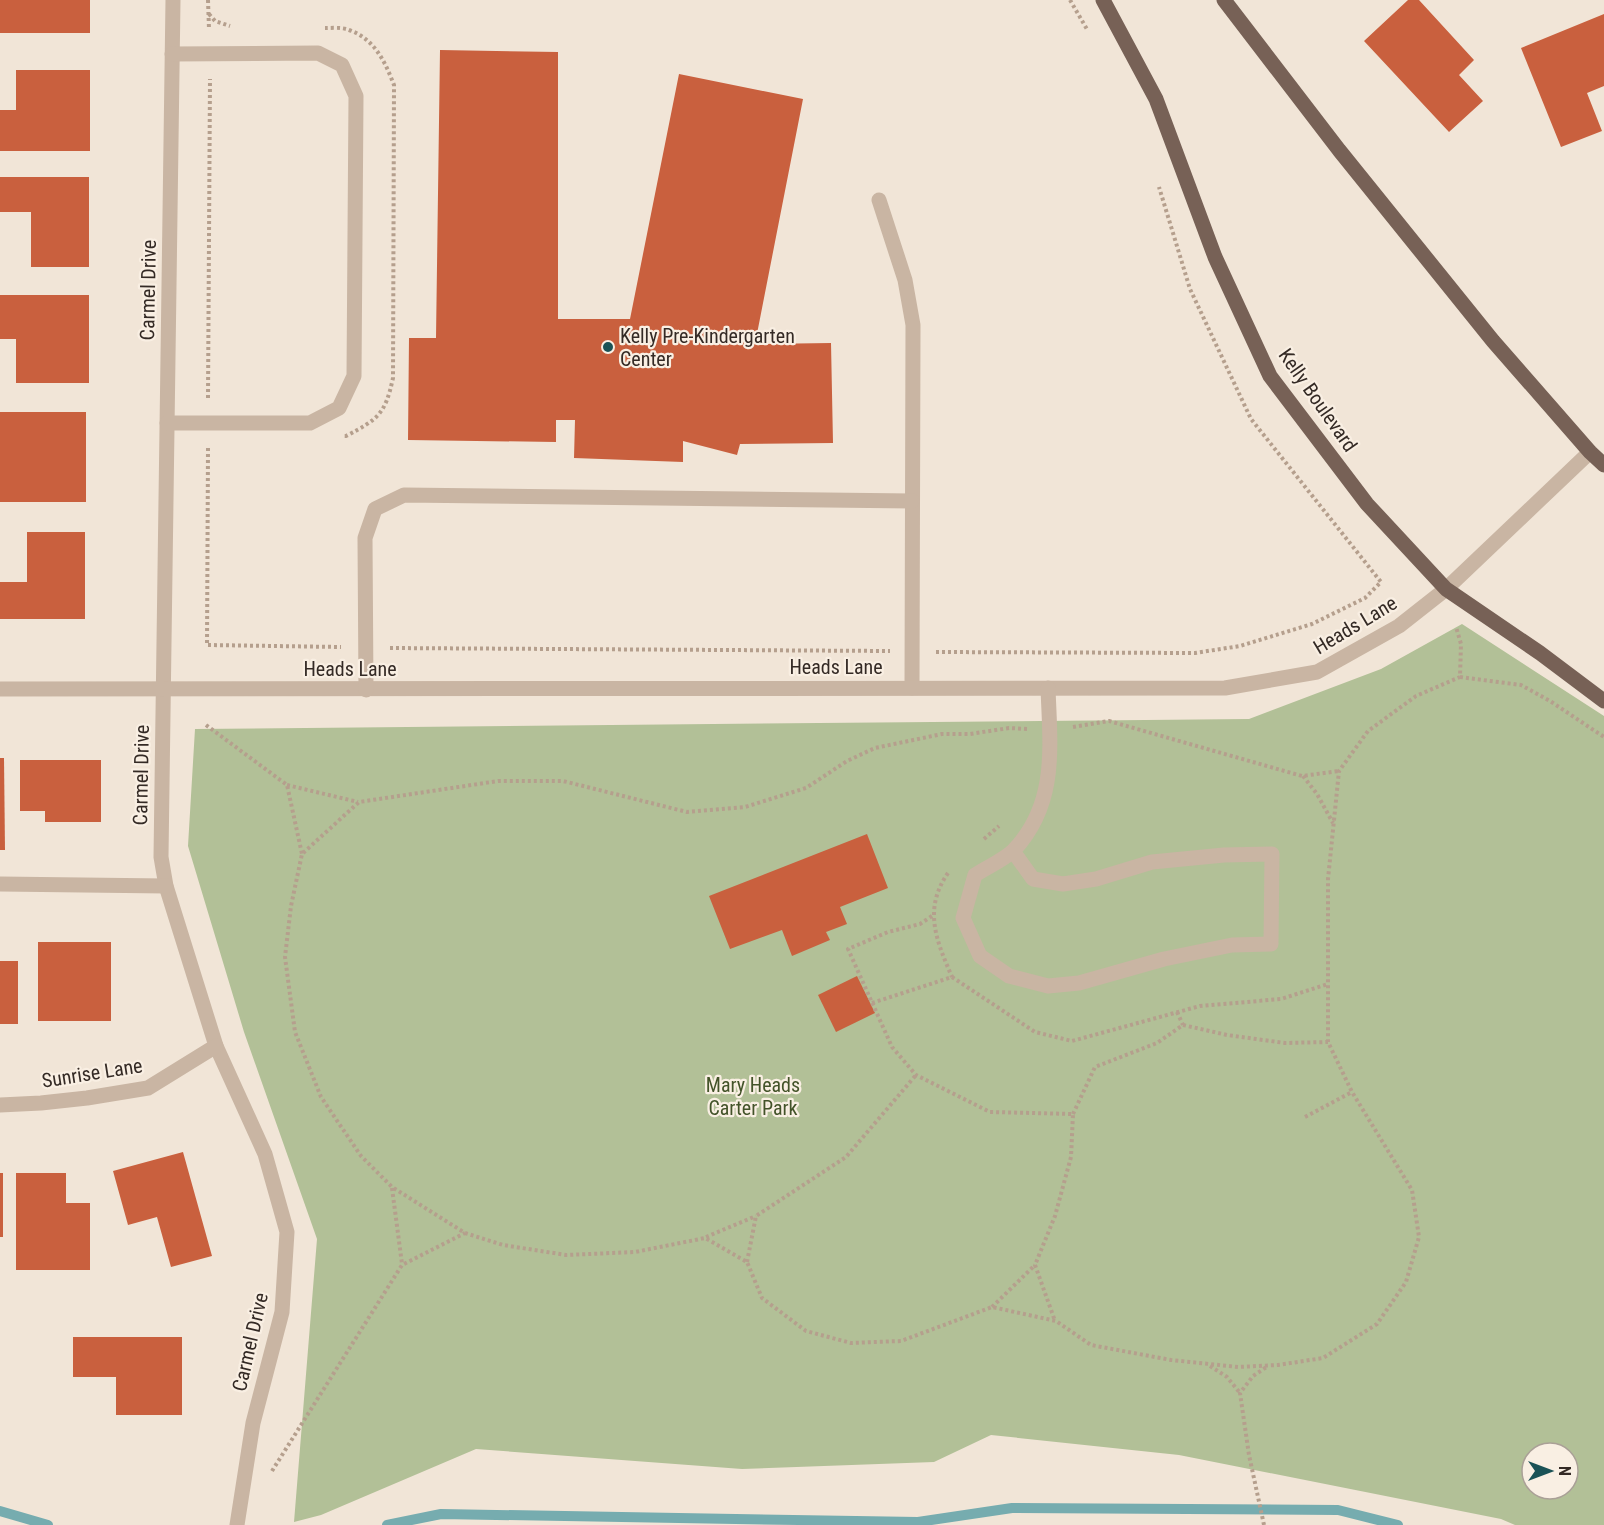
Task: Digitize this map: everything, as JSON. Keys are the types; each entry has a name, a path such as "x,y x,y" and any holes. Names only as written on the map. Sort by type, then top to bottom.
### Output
{"main road":[{"name":"Kelly Boulevard","path":"1103,0 1156,99 1215,257 1270,376 1367,504 1446,589 1540,653 1604,701"},
{"path":"1224,0 1339,150 1485,332 1604,465"}],"street":[{"name":"Carmel Drive","path":"173,0 160,857 166,886 216,1046 265,1155 287,1232 282,1312 253,1423 237,1525"},
{"path":"167,423 310,423 339,408 354,376 356,96 342,64 318,53 172,54"},
{"path":"879,200 905,280 913,325 912,688"},
{"name":"Heads Lane","path":"0,689 1225,688 1317,672 1399,626 1446,589 1590,452"},
{"path":"366,690 365,538 375,509 404,495 912,501"},
{"path":"1013,851 1034,879 1063,884 1096,879 1152,862 1224,855 1272,854 1271,944 1232,945 1164,959 1079,983 1048,986 1009,976 980,956 963,918 975,875 1013,851 1034,824 1047,790 1050,751 1048,688"},
{"path":"0,884 166,886"},
{"name":"Sunrise Lane","path":"0,1105 64,1101 148,1088 216,1046"}],"path":[{"path":"208,0 210,54 207,645 1195,653 1240,646 1312,624 1365,597 1381,582 1251,419 1190,289 1157,178"},
{"path":"1070,0 1092,36"},
{"path":"1446,589 1461,644 1460,677"},
{"path":"992,1307 1056,1322 1091,1345 1171,1360 1238,1367 1323,1358 1377,1324 1406,1281 1419,1237 1412,1190 1352,1092 1328,1042 1328,879 1339,771 1368,731 1416,696 1460,677 1521,686 1550,701 1604,737"},
{"path":"206,725 287,785 359,802 498,780 564,781 687,812 745,807 806,788 847,761 875,748 942,734 970,734 1010,728 1050,731 1109,721 1302,776 1339,771"},
{"path":"1302,776 1317,794 1334,824"},
{"path":"287,785 302,854 291,906 285,957 295,1032 321,1097 362,1156 392,1187 465,1233 503,1245 566,1255 636,1252 705,1238 756,1216 846,1157 916,1076"},
{"path":"302,854 359,802"},
{"path":"932,915 920,924 888,932 848,949 892,1047 916,1076 990,1112 1073,1114"},
{"path":"872,1003 952,977 1035,1032 1072,1041 1200,1006 1281,999 1328,984"},
{"path":"1177,1012 1183,1025"},
{"path":"756,1216 747,1262 762,1298 806,1331 851,1343 901,1341 992,1307 1035,1265 1055,1216 1071,1157 1073,1114 1095,1067 1157,1042 1183,1025 1227,1035 1285,1043 1328,1042"},
{"path":"1305,1117 1352,1092"},
{"path":"392,1187 402,1265"},
{"path":"269,1475 402,1265 465,1233"},
{"path":"705,1238 747,1262"},
{"path":"1035,1265 1056,1322"},
{"path":"1208,1364 1227,1377 1240,1394 1249,1455 1264,1525"},
{"path":"1240,1394 1253,1376 1268,1365"}],"green space":[{"name":"Mary Heads Carter Park","path":"1462,624 1604,716 1604,1525 1515,1525 1501,1519 1179,1455 991,1435 934,1462 742,1469 476,1449 321,1515 294,1522 317,1239 244,1032 188,846 195,729 1249,719 1381,669"}],"building":[{"path":"0,0 90,0 90,33 0,33"},
{"path":"1408,0 1419,0 1474,60 1459,75 1483,101 1449,132 1364,41"},
{"path":"1604,14 1604,86 1587,93 1602,131 1561,147 1521,48"},
{"path":"440,50 558,52 558,319 630,319 679,74 803,99 755,344 831,343 833,443 740,444 737,455 683,441 683,462 574,458 575,420 556,420 556,442 408,440 409,338 436,338"},
{"path":"16,70 90,70 90,151 0,151 0,110 16,110"},
{"path":"0,177 89,177 89,267 31,267 31,212 0,212"},
{"path":"0,295 89,295 89,383 16,383 16,339 0,339"},
{"path":"0,412 86,412 86,502 0,502"},
{"path":"27,532 85,532 85,619 0,619 0,582 27,582"},
{"path":"0,758 4,758 5,850 0,850"},
{"path":"20,760 101,760 101,822 45,822 45,811 20,811"},
{"path":"867,834 888,888 840,907 847,924 826,932 830,940 792,956 782,930 730,949 709,896"},
{"path":"38,942 111,942 111,1021 38,1021"},
{"path":"0,961 18,961 18,1024 0,1024"},
{"path":"857,976 875,1013 836,1032 818,995"},
{"path":"183,1152 212,1256 171,1267 157,1217 128,1225 113,1171"},
{"path":"0,1173 3,1173 3,1237 0,1237"},
{"path":"16,1173 66,1173 66,1203 90,1203 90,1270 16,1270"},
{"path":"73,1337 182,1337 182,1415 116,1415 116,1377 73,1377"}],"waterway":[{"path":"387,1525 441,1514 918,1522 1012,1508 1338,1510 1398,1525"},
{"path":"0,1511 48,1525"}],"place":[{"name":"Kelly Pre-Kindergarten Center","path":"608,347"}]}
